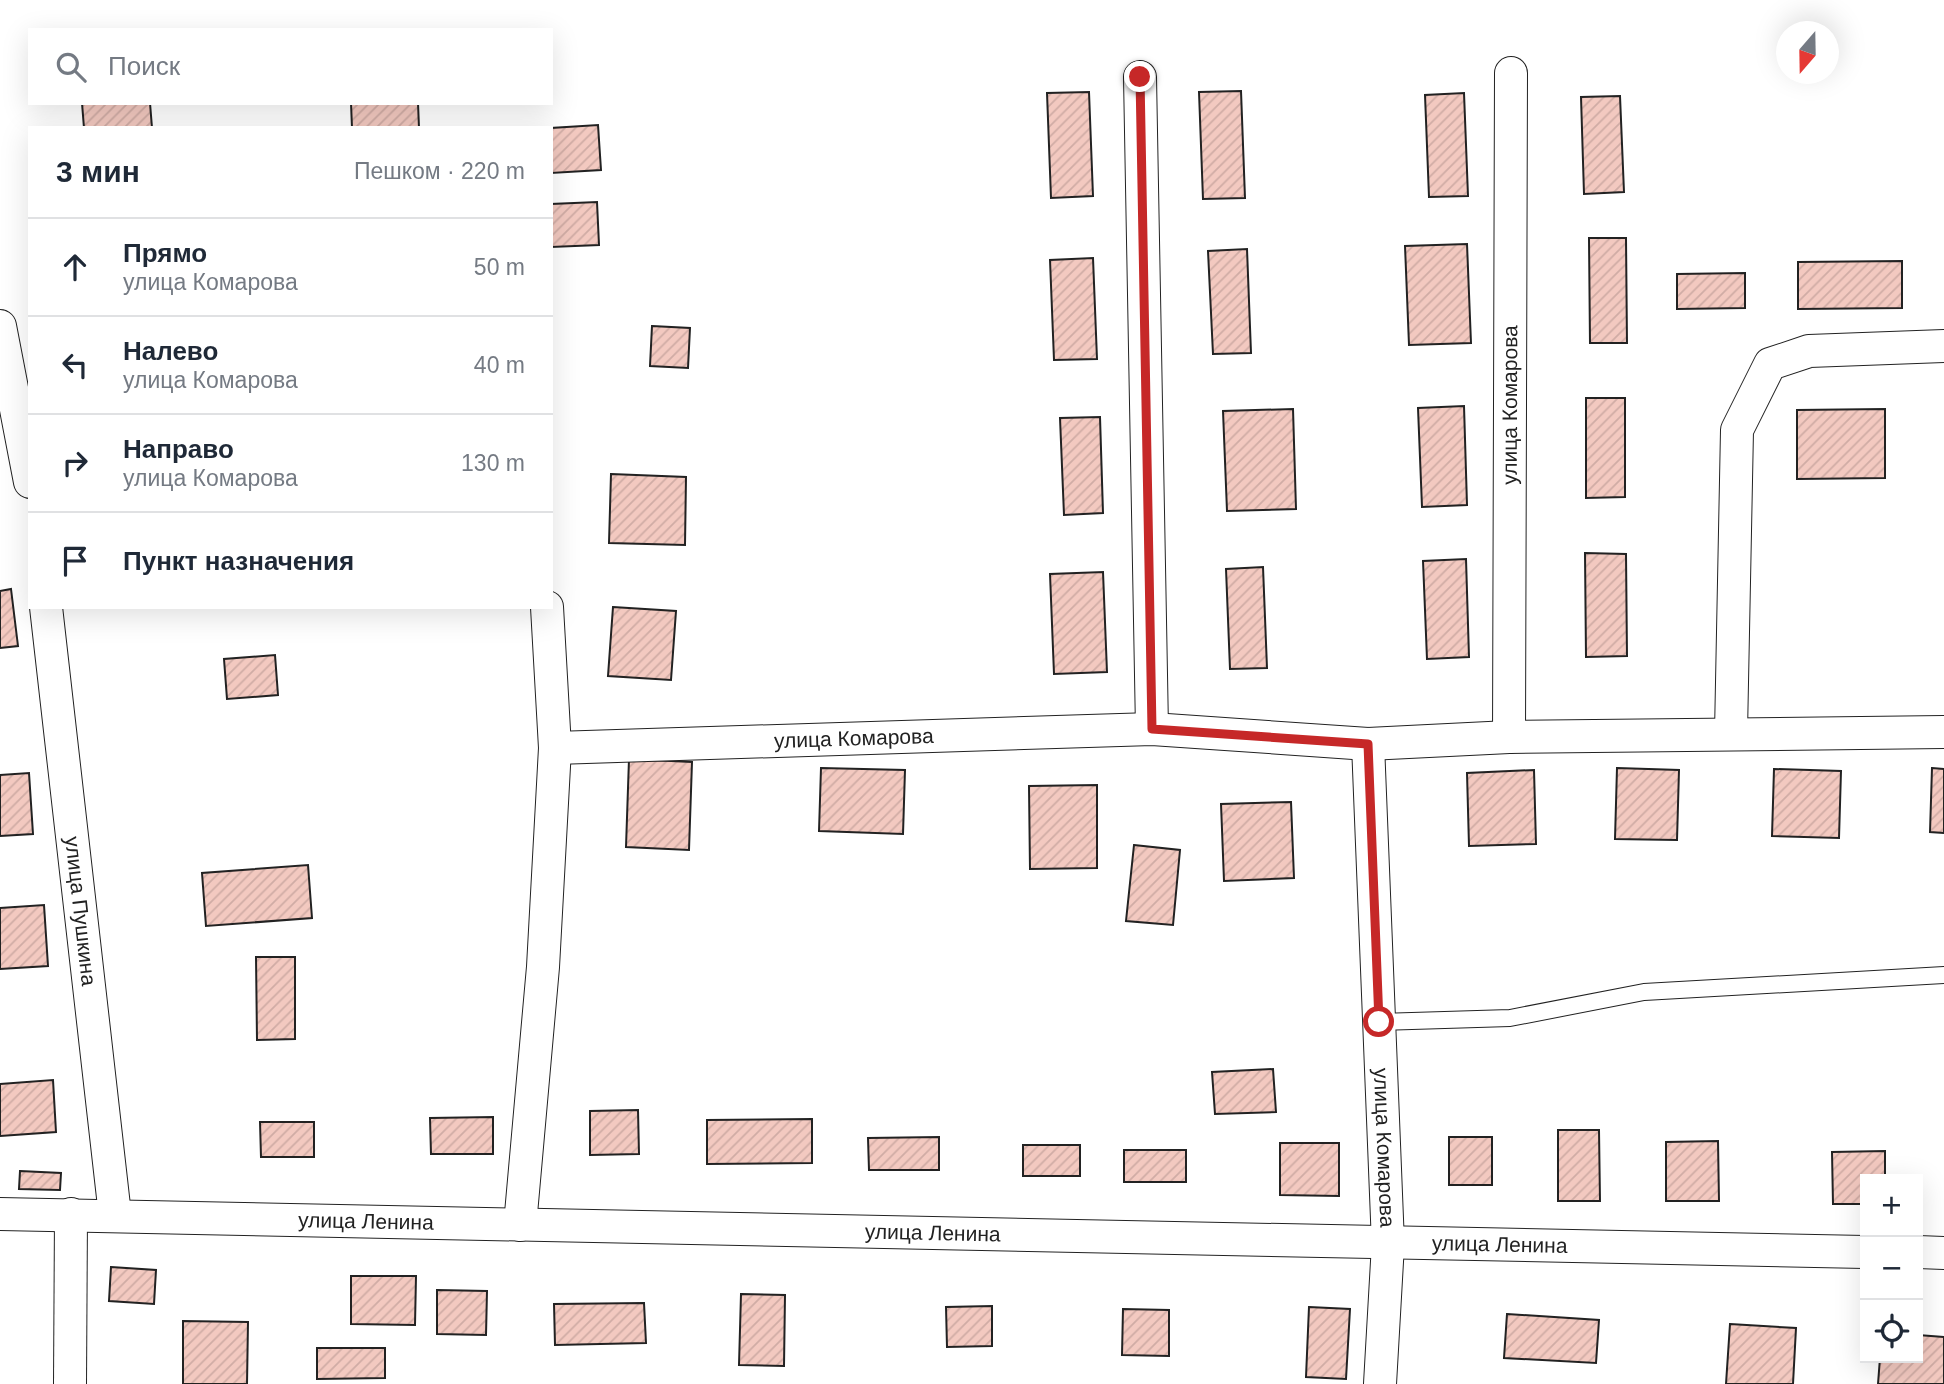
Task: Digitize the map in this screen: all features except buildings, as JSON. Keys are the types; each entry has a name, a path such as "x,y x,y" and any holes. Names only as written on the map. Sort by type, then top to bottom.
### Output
{"street":[{"name":"улица Комарова","path":"1509,737 1511,73"},
{"path":"1140,77 1152,729"},
{"path":"0,326 28,472"},
{"path":"1731,733 1737,429 1770,364 1809,351 1944,346"},
{"name":"улица Пушкина","path":"46,609 115,1215"},
{"path":"520,1225 543,967 555,748 547,609"},
{"name":"улица Комарова","path":"555,748 1152,729 1368,744 1509,737 1944,732"},
{"name":"улица Комарова","path":"1368,744 1388,1244 1380,1384"},
{"path":"70,1384 71,1213"},
{"name":"улица Ленина","path":"0,1214 71,1213 1388,1244 1860,1252"},
{"path":"1923,1252 1944,1253"}],"lane":[{"path":"1379,1022 1510,1018 1644,992 1944,975"}],"route":[{"path":"1140,77 1152,729 1368,744 1379,1022"}]}
